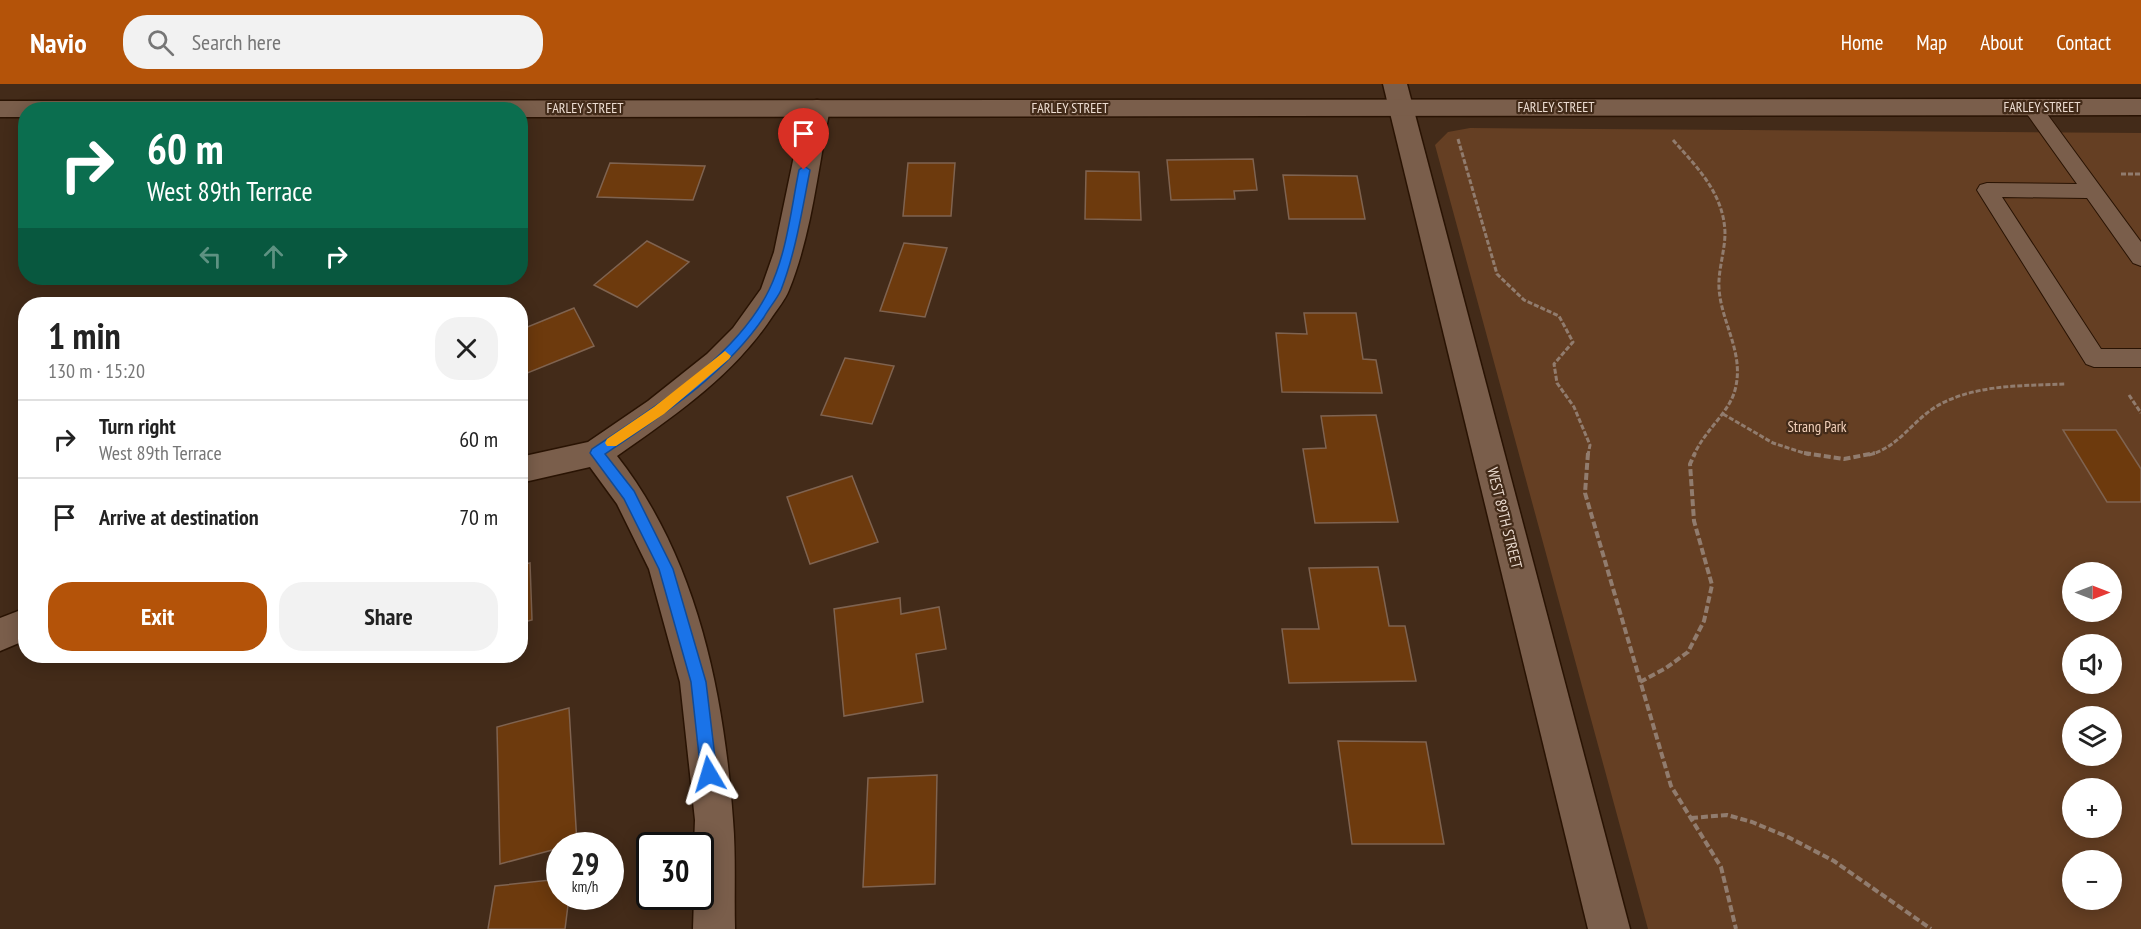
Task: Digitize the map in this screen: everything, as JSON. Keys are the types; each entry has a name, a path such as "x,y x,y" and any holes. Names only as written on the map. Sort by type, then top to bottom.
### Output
{"street":[{"name":"FARLEY STREET","path":"528,108 817,108 1398,96 2141,107"},
{"name":"WEST 89TH STREET","path":"1398,96 1609,929"},
{"path":"528,468 597,453 659,410 718,362 744,336 774,292 788,252 817,108"},
{"name":"FARLEY STREET","path":"0,109 18,109"},
{"path":"597,453 629,495 666,569 699,682 714,820 714,929"},
{"path":"0,635 18,627"}],"lane":[{"path":"2032,107 2141,258"},
{"path":"2093,191 1987,190 2094,358 2141,358"}],"path":[{"path":"1456,135 1497,274 1510,290 1529,305 1559,316 1573,342 1554,364 1557,383 1574,407 1590,445 1586,461 1585,493 1671,786 1721,867 1736,929"},
{"path":"1640,682 1666,668 1688,652 1704,621 1712,585 1694,521 1690,464 1701,439 1723,414 1735,391 1738,362 1719,288 1725,234 1723,218 1708,179 1670,137"},
{"path":"2120,174 2141,174"},
{"path":"1723,414 1755,435 1778,446 1827,457 1853,457 1876,453 1893,446 1929,411 1957,397 2006,386 2065,384"},
{"path":"2129,395 2141,413"},
{"path":"1691,818 1727,815 1752,822 1788,837 1834,861 1930,929"}],"green space":[{"name":"Strang Park","path":"1470,128 2141,133 2141,929 1648,929 1435,145 1448,132"}],"building":[{"path":"1253,159 1257,190 1234,191 1235,199 1171,200 1167,160"},
{"path":"610,163 705,166 693,200 597,197"},
{"path":"908,163 955,163 951,216 903,216"},
{"path":"1086,171 1139,172 1141,220 1085,219"},
{"path":"1283,175 1357,176 1365,219 1289,219"},
{"path":"647,241 689,262 637,307 594,285"},
{"path":"904,243 947,248 925,317 880,311"},
{"path":"574,308 594,346 528,373 528,327"},
{"path":"1304,313 1356,313 1363,359 1376,360 1382,393 1282,392 1276,333 1307,334"},
{"path":"845,358 894,366 872,424 821,415"},
{"path":"1376,415 1398,522 1315,523 1303,449 1326,448 1321,416"},
{"path":"2063,430 2116,430 2141,469 2141,502 2107,502"},
{"path":"852,476 878,542 810,564 787,497"},
{"path":"528,563 530,563 532,620 528,621"},
{"path":"1378,567 1389,626 1405,626 1416,681 1289,683 1282,629 1319,629 1309,568"},
{"path":"900,598 901,614 939,607 946,649 916,654 923,702 844,716 834,609"},
{"path":"569,708 576,832 546,832 546,852 500,864 497,727"},
{"path":"1338,741 1426,742 1444,844 1352,844"},
{"path":"937,775 935,884 863,887 868,778"},
{"path":"546,881 546,910 567,910 565,929 488,929 495,886"}],"slow traffic":[{"path":"612,443 659,410 725,356"}],"route":[{"path":"709,774 699,682 666,569 629,495 597,453 659,410 718,362 744,336 774,292 788,252 804,170"}]}
